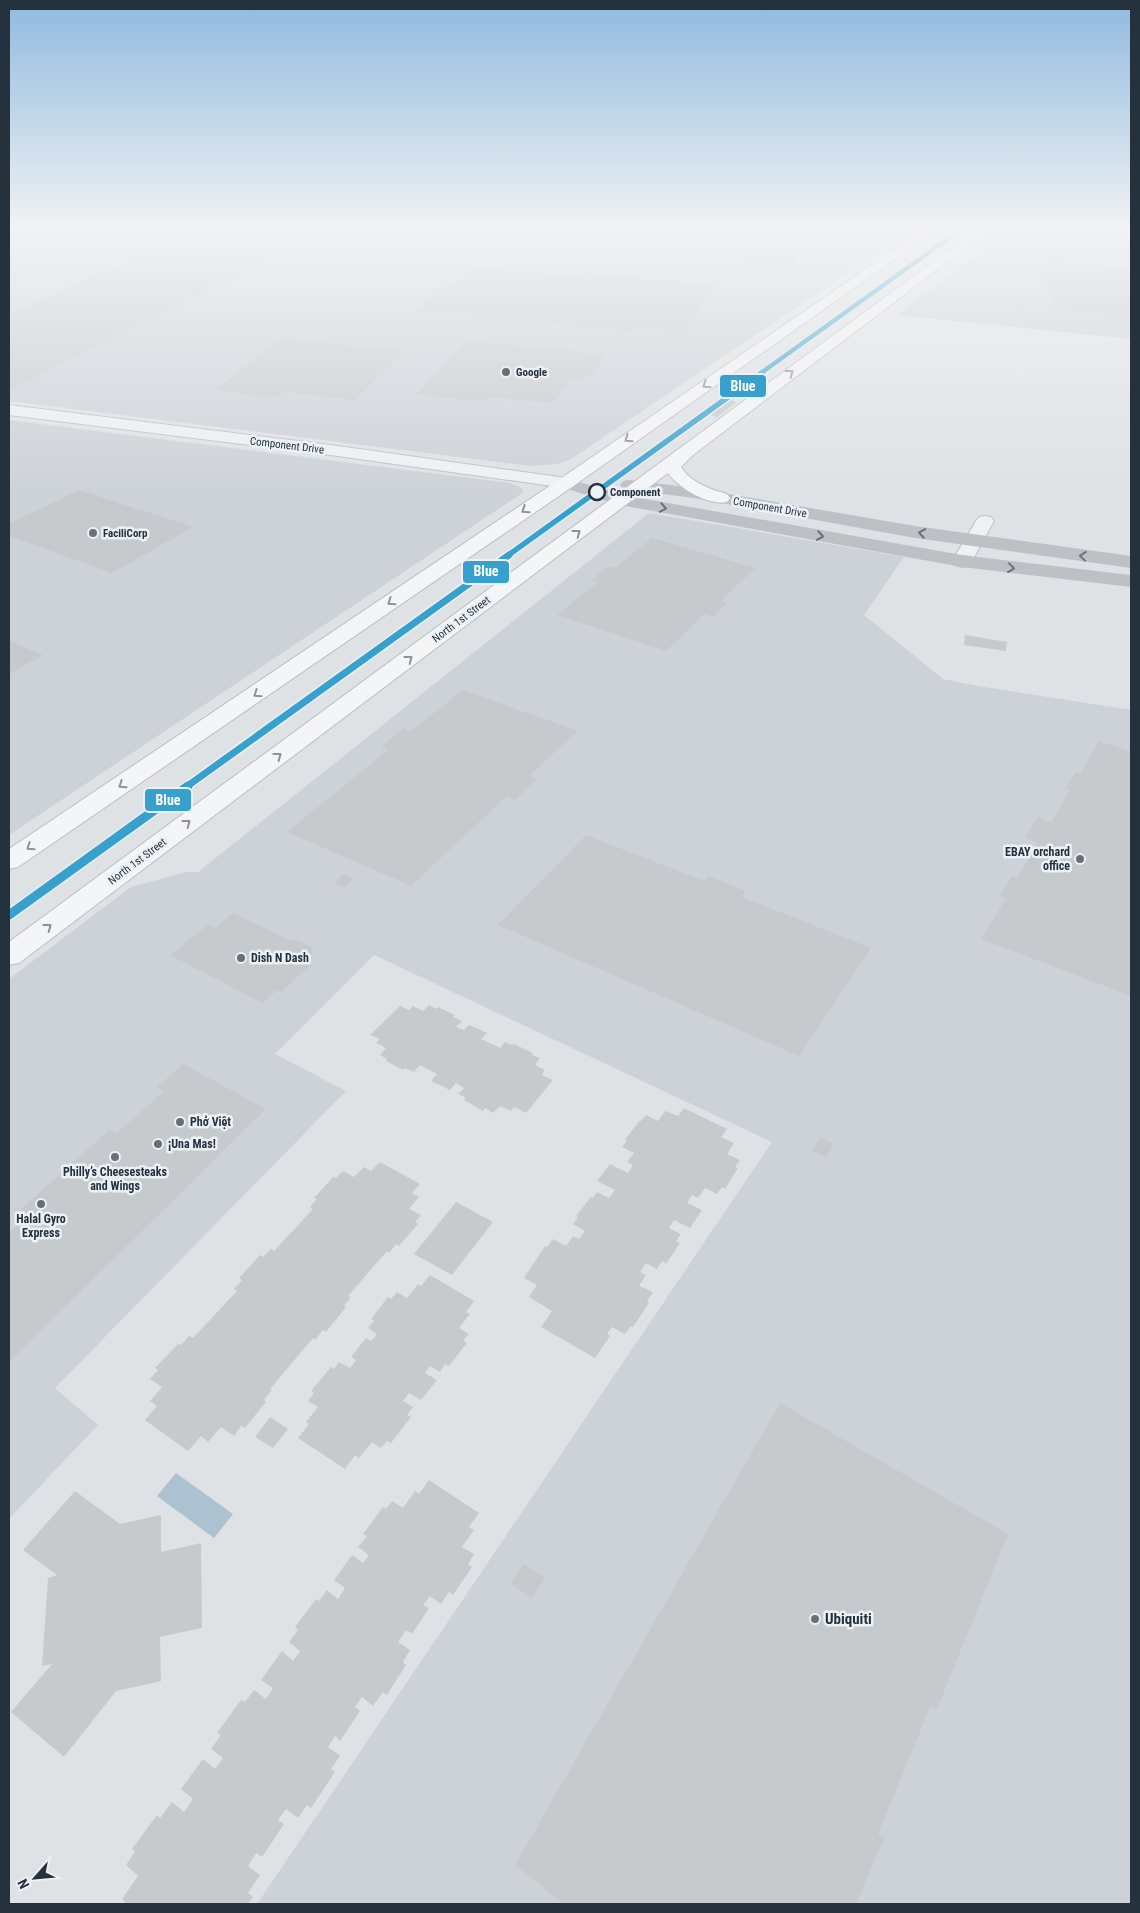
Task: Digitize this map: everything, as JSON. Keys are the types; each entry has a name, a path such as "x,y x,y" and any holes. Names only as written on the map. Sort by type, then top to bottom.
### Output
{"main road":[{"path":"9,862 566,483 805,317"},
{"name":"North 1st Street","path":"9,956 866,317"},
{"path":"688,449 672,466 675,473 694,489 722,498"},
{"name":"Component Drive","path":"566,483 639,486 722,498 974,541 1131,562"},
{"name":"Component Drive","path":"566,483 620,500 962,561 1131,580"}],"street":[{"name":"Component Drive","path":"9,410 346,452 566,483"},
{"path":"962,561 985,521"}],"shaded area":[{"path":"9,317 781,317 571,459 558,464 531,466 9,401"},
{"path":"919,317 1131,317 1131,339"},
{"path":"9,420 510,483 520,487 524,492 9,835"},
{"path":"649,513 904,557 864,615 943,679 1131,710 1131,1904 257,1904 772,1142 374,955 275,1054 346,1091 55,1388 98,1425 9,1519 9,979 131,887 186,872 198,872"}],"water":[{"path":"176,1473 233,1514 214,1538 157,1496"}],"building":[{"path":"9,317 154,317 9,391"},
{"path":"491,317 693,317 684,332 636,327 633,332"},
{"path":"281,338 405,351 355,400 287,392 278,396 266,397 216,390"},
{"path":"467,341 605,355 591,376 581,380 571,380 552,403 493,397 487,400 473,401 416,394"},
{"path":"731,400 737,402 717,417 711,415"},
{"path":"79,490 193,527 112,573 9,536 9,524"},
{"path":"652,538 756,568 721,600 728,602 713,617 705,614 666,651 557,615 598,582 592,580 608,566 615,568"},
{"path":"965,635 1007,642 1006,651 964,645"},
{"path":"9,641 43,655 9,674"},
{"path":"463,690 578,731 529,776 537,779 515,800 507,796 411,886 287,832 388,750 381,747 404,728 411,731"},
{"name":"EBAY orchard office","path":"1099,741 1131,752 1131,996 981,939 1006,898 1000,896 1012,876 1017,878 1038,843 1025,838 1038,817 1051,822 1070,790 1065,789 1076,772 1080,774"},
{"path":"586,835 704,881 708,876 746,891 742,897 871,948 799,1056 498,925"},
{"path":"343,874 354,878 345,887 334,883"},
{"name":"Dish N Dash","path":"233,913 292,941 295,939 314,948 311,951 314,952 305,961 311,965 281,992 277,990 263,1003 170,955 208,925 215,928"},
{"path":"429,1005 455,1015 453,1017 462,1021 456,1027 464,1030 469,1025 487,1033 481,1039 500,1048 505,1042 514,1044 540,1058 535,1065 545,1070 542,1075 553,1080 526,1113 514,1107 511,1111 500,1106 493,1113 485,1108 483,1111 464,1100 466,1098 458,1094 464,1088 456,1083 450,1090 431,1081 437,1074 420,1065 414,1072 405,1068 403,1070 386,1061 387,1059 380,1055 386,1048 376,1043 380,1039 370,1035 400,1006 409,1010 413,1006 423,1011"},
{"path":"183,1064 266,1109 11,1360 9,1358 9,1232 28,1215 20,1210 109,1130 116,1134 164,1091 157,1087"},
{"path":"684,1108 727,1129 721,1137 734,1143 727,1154 740,1160 735,1167 738,1168 725,1189 722,1187 717,1194 705,1188 698,1198 692,1195 687,1203 702,1210 690,1228 674,1220 669,1228 681,1234 676,1241 680,1243 666,1264 662,1261 657,1269 646,1263 640,1272 646,1275 639,1286 653,1292 647,1301 649,1303 633,1327 631,1326 625,1334 612,1327 607,1334 610,1336 595,1358 541,1327 552,1311 529,1297 537,1285 524,1278 545,1246 547,1247 553,1239 566,1246 573,1236 579,1239 585,1231 573,1224 578,1217 576,1216 597,1192 609,1198 615,1190 597,1181 610,1164 628,1173 633,1165 627,1162 634,1153 622,1147 639,1121 646,1115 658,1121 665,1111 678,1116"},
{"path":"820,1137 834,1144 827,1157 812,1151"},
{"path":"380,1162 420,1184 412,1193 419,1197 409,1209 421,1215 415,1222 418,1224 399,1246 396,1244 389,1253 387,1251 348,1296 351,1297 344,1306 346,1307 326,1332 323,1330 315,1340 313,1338 270,1389 272,1390 264,1400 266,1402 245,1428 241,1426 234,1436 221,1427 208,1442 201,1436 188,1451 145,1420 157,1406 150,1401 162,1387 150,1379 158,1370 155,1368 178,1344 181,1345 189,1336 193,1338 237,1291 234,1289 242,1280 239,1278 260,1255 263,1257 271,1249 274,1251 313,1209 310,1207 317,1199 314,1198 333,1177 336,1178 343,1171 354,1177 364,1167 371,1171"},
{"path":"456,1202 493,1222 452,1275 414,1254"},
{"path":"430,1275 474,1301 466,1312 470,1314 459,1328 469,1334 463,1341 467,1343 449,1366 445,1364 440,1372 430,1366 425,1373 437,1380 421,1400 409,1393 403,1401 413,1407 407,1415 411,1417 391,1443 387,1441 381,1448 372,1442 359,1458 355,1455 345,1469 298,1438 309,1424 306,1422 318,1407 308,1401 314,1393 311,1391 331,1367 334,1369 339,1362 350,1368 356,1360 351,1357 366,1338 371,1341 377,1334 368,1328 374,1321 371,1319 388,1297 391,1299 397,1292 407,1298 418,1284 421,1286"},
{"name":"Ubiquiti","path":"780,1403 1008,1534 937,1709 931,1705 878,1834 884,1838 856,1904 564,1904 515,1865"},
{"path":"270,1417 288,1429 273,1448 255,1437"},
{"path":"429,1480 479,1513 469,1527 474,1530 462,1547 474,1554 468,1564 472,1567 453,1595 449,1592 441,1604 430,1596 423,1605 429,1608 412,1634 406,1630 398,1642 410,1650 403,1662 406,1665 387,1695 383,1692 373,1706 362,1697 355,1707 360,1711 340,1741 335,1736 328,1747 340,1756 331,1769 335,1772 311,1808 307,1805 298,1818 286,1809 278,1820 284,1824 262,1857 256,1853 248,1866 260,1875 248,1893 253,1897 248,1904 124,1904 125,1902 122,1899 138,1876 126,1865 135,1852 132,1849 157,1815 160,1818 172,1802 184,1812 193,1799 181,1789 203,1759 215,1769 223,1758 211,1749 221,1735 217,1733 241,1700 245,1702 254,1690 266,1699 273,1688 261,1680 282,1651 293,1661 300,1651 289,1642 298,1630 295,1627 316,1599 319,1601 327,1590 338,1599 345,1588 334,1580 352,1555 363,1563 369,1555 358,1547 367,1536 363,1534 383,1507 386,1509 392,1501 403,1508 415,1491 419,1494"},
{"path":"75,1491 120,1524 161,1515 161,1552 201,1543 202,1628 160,1637 161,1681 116,1691 64,1757 11,1712 52,1664 42,1666 48,1578 57,1575 23,1550"},
{"path":"524,1564 545,1578 532,1598 510,1583"}],"transit line":[{"name":"Blue","path":"9,915 839,317"}],"place":[{"name":"Google","path":"506,372"},
{"name":"Component","path":"597,492"},
{"name":"FaciliCorp","path":"93,533"},
{"name":"EBAY orchard office","path":"1080,859"},
{"name":"Dish N Dash","path":"241,958"},
{"name":"Phở Việt","path":"180,1122"},
{"name":"¡Una Mas!","path":"158,1144"},
{"name":"Philly’s Cheesesteaks and Wings","path":"115,1157"},
{"name":"Halal Gyro Express","path":"41,1204"},
{"name":"Ubiquiti","path":"815,1619"}]}
